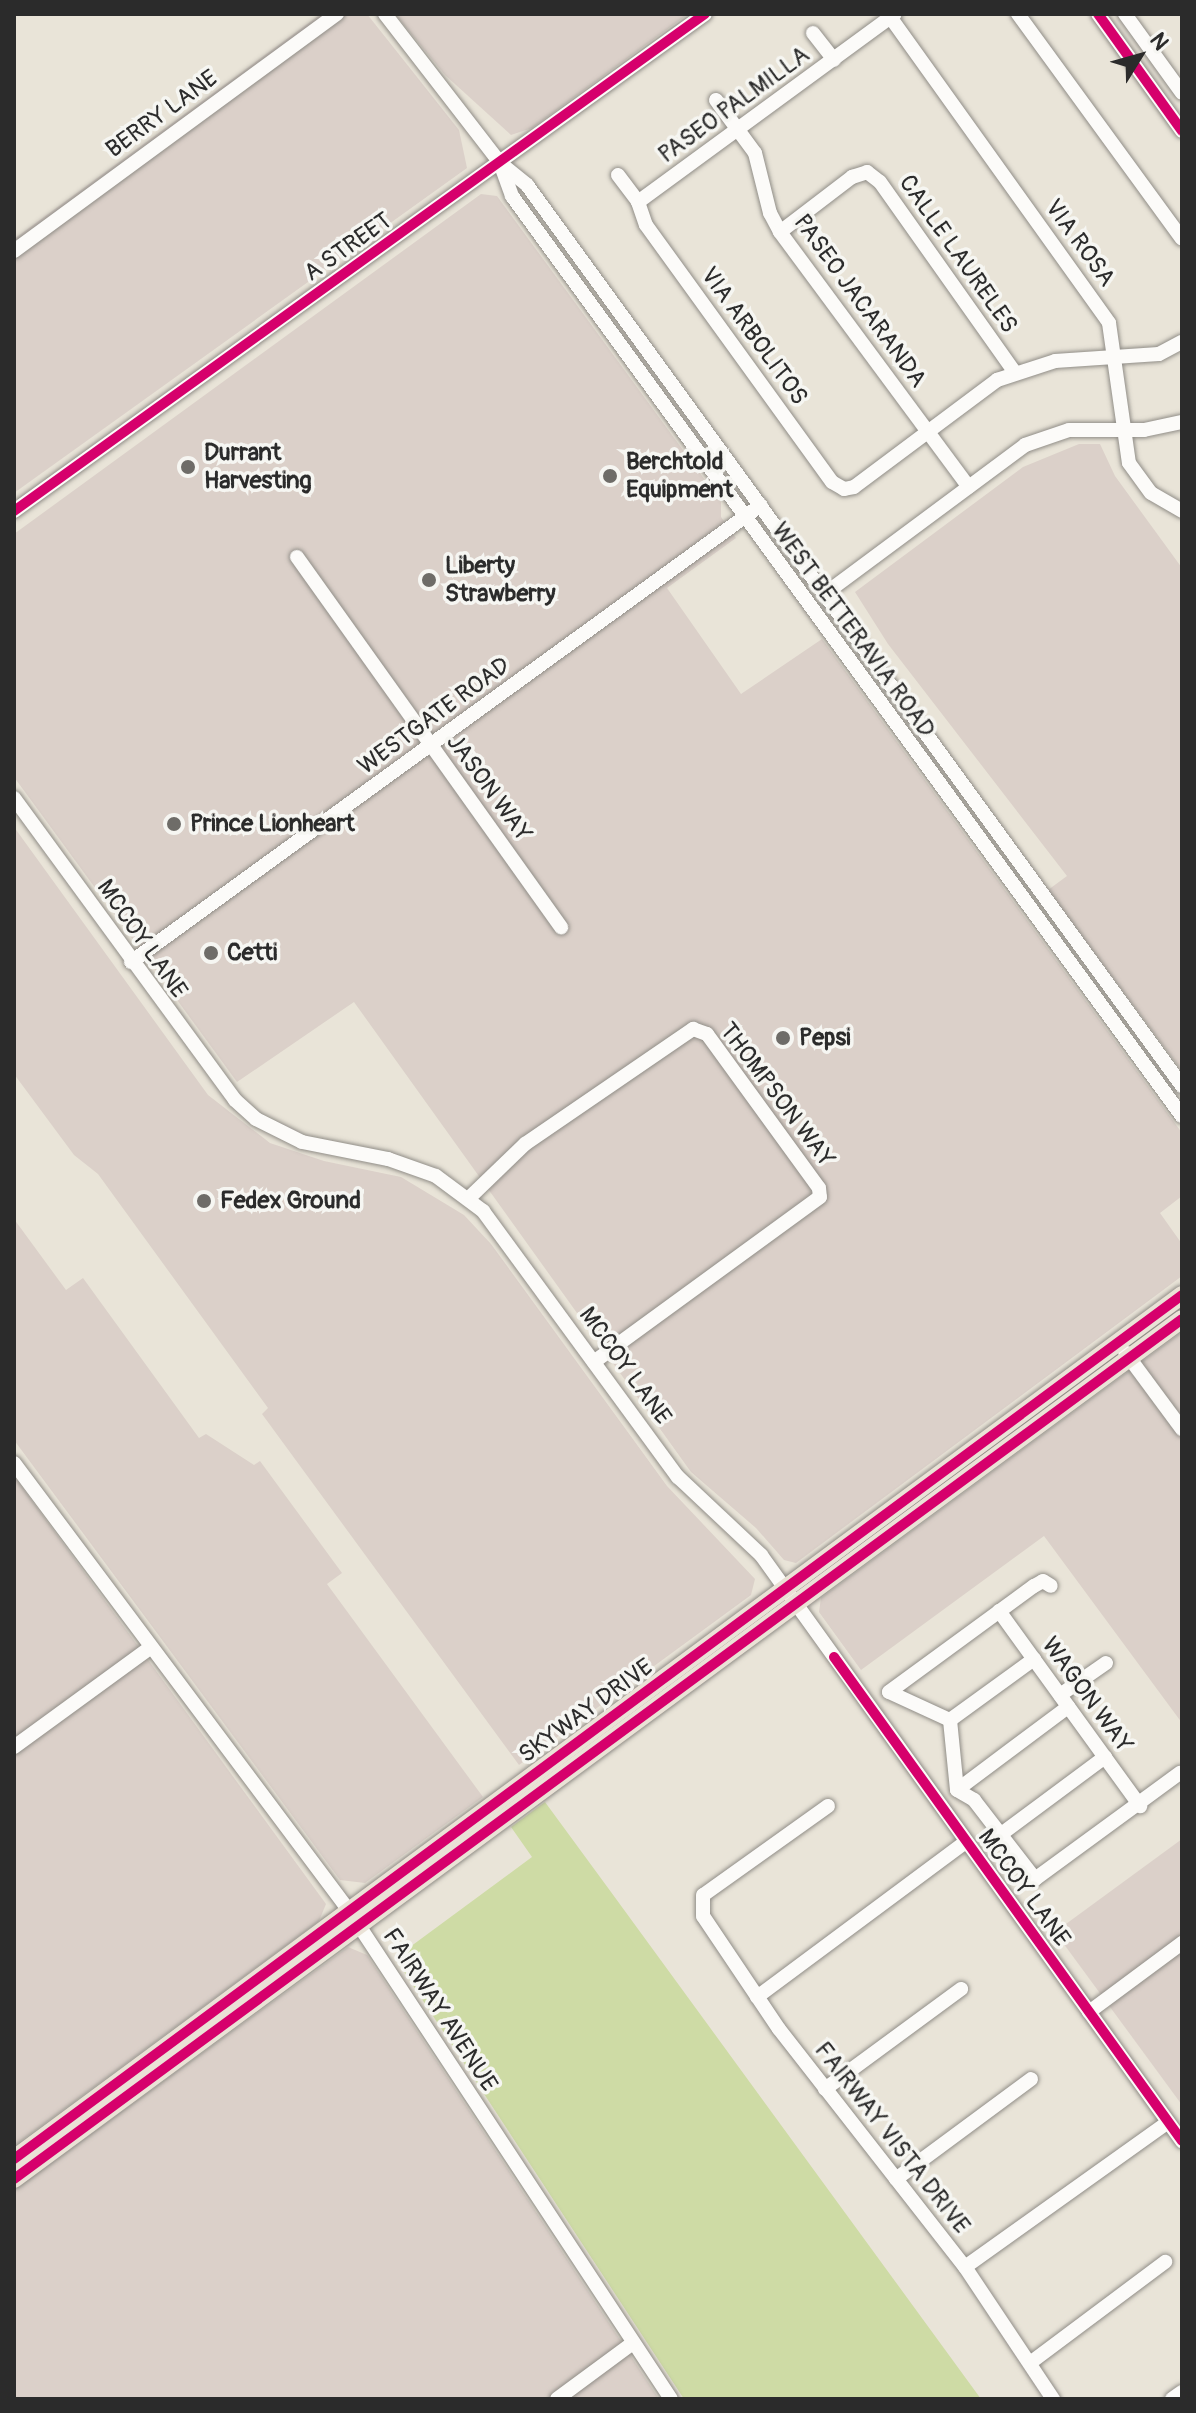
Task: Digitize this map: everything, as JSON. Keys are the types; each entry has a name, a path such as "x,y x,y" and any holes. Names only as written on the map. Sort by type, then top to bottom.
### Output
{"main road":[{"name":"SKYWAY DRIVE","path":"14,2159 354,1918 791,1596 1123,1349 1182,1295"},
{"name":"SKYWAY DRIVE","path":"1123,1349 1182,1319"},
{"name":"SKYWAY DRIVE","path":"14,2179 354,1918"}],"street":[{"name":"BERRY LANE","path":"14,251 337,14"},
{"name":"WEST BETTERAVIA ROAD","path":"385,14 500,163 527,185 826,593 927,741 1182,1086"},
{"name":"A STREET","path":"14,511 705,14"},
{"path":"1018,14 1182,239"},
{"path":"1098,14 1182,131"},
{"path":"1125,14 1182,93"},
{"name":"PASEO PALMILLA","path":"638,202 891,15"},
{"name":"VIA ROSA","path":"891,15 1109,323 1116,357 1121,429 1138,480 1182,511"},
{"path":"813,33 834,60"},
{"name":"PASEO JACARANDA","path":"716,100 755,153 770,213 780,232 969,487"},
{"name":"WEST BETTERAVIA ROAD","path":"500,163 512,196 1182,1116"},
{"name":"CALLE LAURELES","path":"780,232 852,177 867,172 880,182 1015,373"},
{"name":"VIA ARBOLITOS","path":"618,175 638,202 646,225 832,482 844,489 854,487 929,431"},
{"path":"929,431 1015,373 1055,361 1159,354 1182,342"},
{"path":"826,593 969,487 1048,435 1182,422"},
{"name":"WESTGATE ROAD","path":"131,962 761,505"},
{"name":"JASON WAY","path":"297,557 561,927"},
{"name":"MCCOY LANE","path":"14,798 203,1064 256,1119 302,1142 407,1165 469,1198 500,1230 696,1499 742,1535 791,1596 1182,2141"},
{"name":"THOMPSON WAY","path":"469,1198 525,1144 693,1029 707,1034 820,1197 594,1362"},
{"path":"1123,1349 1182,1429"},
{"name":"FAIRWAY AVENUE","path":"14,1463 354,1918 671,2399"},
{"path":"950,1720 889,1692 1039,1583 1051,1586"},
{"name":"WAGON WAY","path":"999,1611 1140,1806"},
{"path":"14,1747 150,1648"},
{"path":"950,1720 1034,1659"},
{"path":"957,1790 1106,1663"},
{"path":"950,1720 957,1790"},
{"path":"1000,1835 1105,1757"},
{"path":"957,1790 970,1796 1035,1879 1140,1806 1180,1773"},
{"name":"FAIRWAY VISTA DRIVE","path":"828,1806 703,1895 700,1902 706,1923 825,2089 965,2267 1053,2399"},
{"path":"757,1997 966,1842"},
{"path":"1089,2012 1182,1943"},
{"path":"825,2089 961,1989"},
{"path":"896,2179 1031,2079"},
{"path":"965,2267 1168,2122"},
{"path":"1030,2363 1165,2262"},
{"path":"557,2399 633,2343"},
{"path":"1172,2399 1182,2392"}],"shaded area":[{"path":"321,14 367,14 459,130 467,168 14,493 14,239"},
{"path":"395,14 688,14 532,128 511,135 445,75"},
{"path":"481,194 497,196 721,502 721,517 736,538 667,588 741,694 822,639 1182,1133 1182,1196 1160,1213 1182,1244 1182,1276 796,1563 784,1560 756,1528 691,1472 354,1002 237,1082 14,777 14,534"},
{"path":"1079,444 1100,444 1115,476 1182,568 1182,1071 1048,890 1067,876 888,644 855,592 1023,467"},
{"path":"14,827 208,1095 270,1143 324,1161 401,1177 464,1215 491,1244 667,1486 755,1579 751,1595 519,1765 262,1414 268,1408 98,1174 74,1155 14,1074"},
{"path":"14,1219 66,1290 83,1278 199,1438 206,1434 254,1465 260,1461 342,1573 327,1584 483,1797 365,1883 340,1880 14,1440"},
{"path":"1182,1332 1182,1723 1044,1536 861,1670 819,1612 821,1598"},
{"path":"14,1476 326,1904 319,1921 14,2146"},
{"path":"1182,1839 1182,2105 1055,1932"},
{"path":"348,1947 367,1955 659,2399 14,2399 14,2190"}],"green space":[{"path":"545,1802 981,2399 684,2399 395,1958 532,1857 511,1827"}],"cycle path":[{"path":"14,511 705,14"},
{"path":"1098,14 1182,131"},
{"path":"14,2159 1182,1295"},
{"path":"14,2179 1182,1319"},
{"path":"834,1657 1182,2141"}],"place":[{"name":"Durrant Harvesting","path":"188,467"},
{"name":"Berchtold Equipment","path":"610,476"},
{"name":"Liberty Strawberry","path":"429,580"},
{"name":"Prince Lionheart","path":"174,824"},
{"name":"Cetti","path":"211,953"},
{"name":"Pepsi","path":"783,1038"},
{"name":"Fedex Ground","path":"204,1201"}]}
